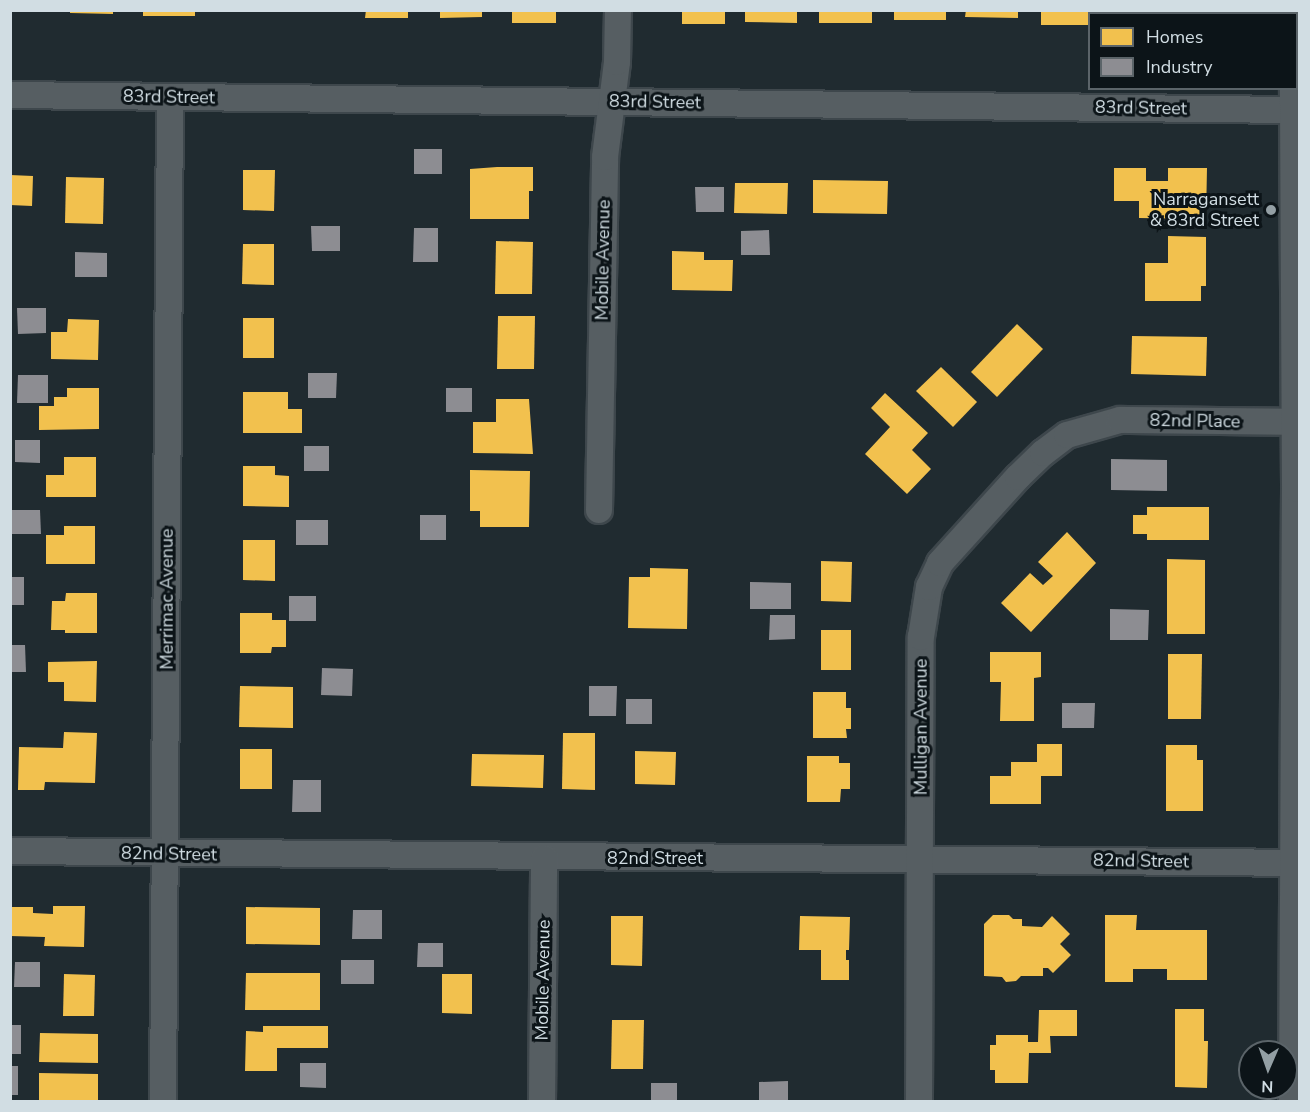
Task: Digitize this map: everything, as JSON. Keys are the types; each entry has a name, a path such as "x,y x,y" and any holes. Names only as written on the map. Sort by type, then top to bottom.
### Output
{"street":[{"name":"Mobile Avenue","path":"599,510 605,157 617,62 618,10"},
{"name":"83rd Street","path":"10,95 612,102 1297,103"},
{"name":"Merrimac Avenue","path":"163,1101 171,97"},
{"path":"1294,1101 1298,863 1297,103"},
{"name":"82nd Place","path":"1093,426 1120,420 1297,422"},
{"name":"Mulligan Avenue","path":"919,1101 921,637 929,587 940,563 1043,453 1067,435 1093,426"},
{"name":"82nd Street","path":"10,851 544,858 920,858 1298,863"},
{"name":"Mobile Avenue","path":"542,1101 544,858"}],"building: Homes":[{"path":"70,10 113,10 113,14 70,13"},
{"path":"143,10 195,10 195,16 143,16"},
{"path":"366,10 408,10 408,18 365,18"},
{"path":"440,10 482,10 482,17 440,18"},
{"path":"512,10 556,10 556,23 512,23"},
{"path":"682,10 725,10 725,24 682,24"},
{"path":"745,10 797,10 797,23 745,22"},
{"path":"819,10 872,10 872,23 819,23"},
{"path":"894,10 946,10 946,20 894,20"},
{"path":"966,10 1018,10 1018,18 965,17"},
{"path":"1041,10 1094,10 1094,12 1088,12 1088,25 1041,25"},
{"path":"1137,10 1214,10 1214,12 1137,12"},
{"path":"533,167 533,191 529,191 529,219 470,219 470,169"},
{"path":"1114,168 1146,168 1146,181 1168,181 1168,168 1207,168 1206,219 1139,218 1139,201 1114,201"},
{"path":"243,170 275,170 274,211 243,210"},
{"path":"10,175 33,176 32,206 10,205"},
{"path":"66,177 104,178 103,224 65,223"},
{"path":"813,180 888,181 887,214 813,213"},
{"path":"735,183 788,183 787,214 734,213"},
{"path":"1168,236 1206,237 1206,286 1201,286 1201,301 1145,301 1145,263 1168,263"},
{"path":"496,241 533,242 532,294 495,294"},
{"path":"243,244 274,244 274,285 242,284"},
{"path":"672,251 704,252 704,260 733,260 732,291 672,290"},
{"path":"498,316 535,316 534,369 497,369"},
{"path":"243,318 274,318 274,358 243,358"},
{"path":"68,319 99,320 98,360 51,359 51,332 67,332"},
{"path":"1017,324 1043,349 997,397 971,372"},
{"path":"1132,336 1207,337 1206,376 1131,374"},
{"path":"941,367 977,402 953,427 916,391"},
{"path":"67,388 99,388 99,429 39,430 39,406 54,406 54,397 67,397"},
{"path":"243,392 288,392 288,409 302,409 302,433 243,433"},
{"path":"885,393 928,433 912,450 931,469 907,494 865,454 890,427 871,408"},
{"path":"496,399 529,399 533,454 473,453 473,422 496,422"},
{"path":"64,457 96,457 96,497 46,497 46,475 64,475"},
{"path":"243,466 275,466 275,475 289,476 289,507 243,506"},
{"path":"470,470 530,471 529,527 480,527 480,511 470,511"},
{"path":"1147,507 1209,507 1209,540 1147,540 1147,534 1133,534 1133,515 1147,515"},
{"path":"64,526 95,526 95,564 46,564 46,535 64,535"},
{"path":"1067,532 1096,563 1031,632 1001,603 1030,573 1043,585 1053,576 1038,562"},
{"path":"243,540 275,540 275,581 243,580"},
{"path":"1167,559 1205,560 1205,634 1167,634"},
{"path":"821,561 852,562 851,602 821,601"},
{"path":"650,568 688,569 687,629 628,628 629,577 650,577"},
{"path":"66,593 97,593 97,633 65,633 65,630 51,630 52,601 65,601"},
{"path":"240,613 272,613 272,620 286,620 286,647 272,647 271,653 240,653"},
{"path":"821,630 851,630 851,670 821,670"},
{"path":"990,652 1041,652 1041,677 1034,678 1034,721 1000,721 1001,682 990,682"},
{"path":"1168,654 1202,654 1201,719 1168,719"},
{"path":"97,661 96,702 64,701 64,682 48,682 48,662"},
{"path":"240,686 293,687 293,728 239,727"},
{"path":"813,692 846,692 846,708 851,708 851,729 846,729 847,738 813,738"},
{"path":"64,732 97,733 95,783 45,782 44,790 18,790 19,747 63,748"},
{"path":"563,733 595,733 595,790 562,789"},
{"path":"1037,744 1062,744 1062,776 1041,776 1041,804 990,804 990,776 1011,776 1011,762 1037,762"},
{"path":"1166,745 1197,745 1197,760 1203,760 1203,811 1166,811"},
{"path":"240,749 272,749 272,789 240,789"},
{"path":"635,751 676,752 675,785 635,784"},
{"path":"472,754 544,755 543,788 471,786"},
{"path":"807,756 839,756 839,763 850,763 850,789 841,789 840,802 807,802"},
{"path":"53,906 85,906 84,947 44,946 45,937 10,936 10,907 33,907 33,913 53,914"},
{"path":"246,907 320,908 320,945 246,944"},
{"path":"993,915 1009,915 1013,919 1022,919 1022,926 1042,927 1052,916 1070,934 1060,944 1071,955 1053,973 1048,968 1043,968 1043,976 1021,976 1016,981 1006,982 1002,977 984,976 984,924"},
{"path":"1105,915 1137,915 1136,930 1207,930 1207,980 1167,980 1167,969 1133,969 1133,982 1105,982"},
{"path":"611,916 643,916 642,966 611,965"},
{"path":"800,916 850,917 849,950 846,950 846,960 849,960 849,980 821,980 821,950 799,950"},
{"path":"246,973 320,973 320,1010 245,1010"},
{"path":"64,974 95,975 94,1016 63,1016"},
{"path":"442,974 472,974 472,1014 442,1013"},
{"path":"1175,1009 1204,1009 1204,1041 1208,1041 1207,1088 1175,1087"},
{"path":"1039,1010 1077,1010 1077,1036 1050,1036 1051,1053 1029,1053 1028,1083 995,1083 995,1070 990,1070 990,1045 996,1045 996,1035 1028,1035 1028,1042 1038,1042"},
{"path":"612,1020 644,1020 643,1069 611,1069"},
{"path":"263,1026 328,1026 328,1048 277,1048 277,1071 245,1071 246,1031 263,1032"},
{"path":"40,1033 98,1034 98,1063 39,1062"},
{"path":"39,1073 98,1074 98,1102 39,1102"}],"building: Industry":[{"path":"414,149 442,149 442,174 414,174"},
{"path":"695,187 724,187 724,212 696,212"},
{"path":"311,226 340,226 340,251 312,251"},
{"path":"414,228 438,228 438,262 413,262"},
{"path":"769,230 770,255 741,255 741,231"},
{"path":"75,252 107,253 107,277 75,277"},
{"path":"17,308 46,308 46,333 18,334"},
{"path":"308,373 337,373 336,398 308,398"},
{"path":"18,375 48,375 48,403 17,403"},
{"path":"446,388 472,388 472,412 446,412"},
{"path":"15,440 40,440 40,463 15,462"},
{"path":"304,446 329,446 329,471 304,471"},
{"path":"1111,459 1167,460 1167,491 1111,490"},
{"path":"10,510 40,510 41,534 10,534"},
{"path":"420,515 446,515 446,540 420,540"},
{"path":"296,520 328,520 328,545 296,545"},
{"path":"10,577 24,577 24,605 10,605"},
{"path":"750,582 791,583 791,609 750,609"},
{"path":"289,596 316,596 316,621 289,621"},
{"path":"1110,609 1149,610 1148,640 1110,640"},
{"path":"770,615 795,615 795,639 769,640"},
{"path":"10,645 25,645 26,672 10,672"},
{"path":"322,668 353,669 352,696 321,695"},
{"path":"589,686 617,686 616,716 589,716"},
{"path":"626,699 652,699 652,724 626,724"},
{"path":"1062,703 1095,703 1094,728 1062,728"},
{"path":"293,780 321,780 321,812 292,812"},
{"path":"353,910 382,910 382,939 352,939"},
{"path":"418,943 443,943 443,967 417,967"},
{"path":"341,960 374,960 374,984 341,984"},
{"path":"15,962 40,962 40,987 14,987"},
{"path":"10,1025 21,1025 21,1054 10,1054"},
{"path":"300,1063 326,1063 326,1088 300,1087"},
{"path":"10,1066 18,1066 18,1095 10,1095"},
{"path":"788,1081 788,1102 759,1102 759,1082"},
{"path":"651,1083 677,1083 677,1102 651,1102"}],"place":[{"name":"Narragansett & 83rd Street","path":"1271,210"}]}
